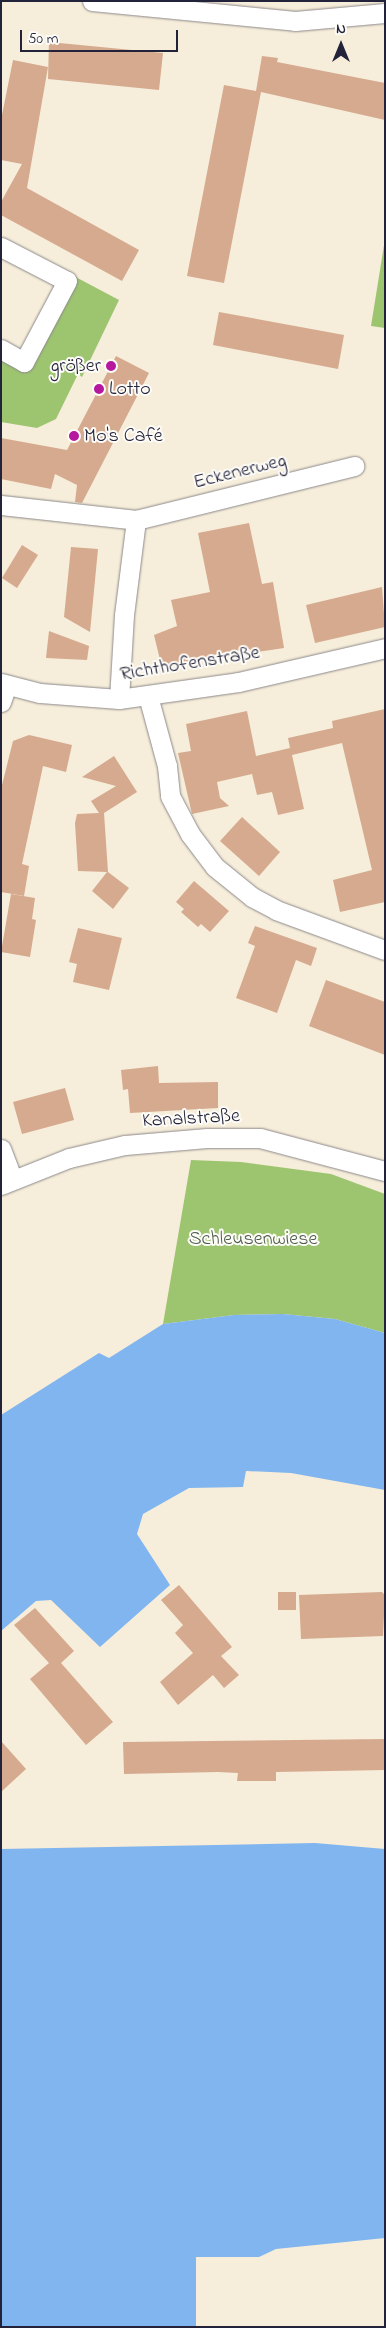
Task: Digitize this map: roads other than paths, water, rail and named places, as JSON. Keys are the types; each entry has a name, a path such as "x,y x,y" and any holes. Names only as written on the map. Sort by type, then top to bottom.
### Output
{"street":[{"path":"92,1 295,21 385,13"},
{"path":"1,247 67,281 24,362 1,349"},
{"name":"Eckenerweg","path":"1,505 136,520 354,466"},
{"path":"119,699 124,615 136,520"},
{"name":"Richthofenstraße","path":"3,690 119,699 148,696 238,682 385,648"},
{"path":"148,696 167,766 170,796 190,834 215,867 252,897 276,910 385,950"},
{"name":"Kanalstraße","path":"6,1181 69,1158 125,1145 207,1138 260,1138 385,1171"},
{"path":"1,1149 6,1181"}],"water":[{"path":"283,1314 335,1319 385,1333 385,1490 291,1473 246,1471 243,1487 189,1488 143,1514 137,1534 170,1585 100,1647 51,1600 36,1601 1,1631 1,1415 99,1353 109,1358 163,1324 234,1315"},
{"path":"315,1843 385,1849 385,2238 276,2249 259,2257 196,2257 196,2327 1,2327 1,1849"}],"place":[{"name":"größer","path":"111,366"},
{"name":"Lotto","path":"99,389"},
{"name":"Mo's Café","path":"74,436"}],"park label":[{"name":"Schleusenwiese","path":"253,1239"}]}
